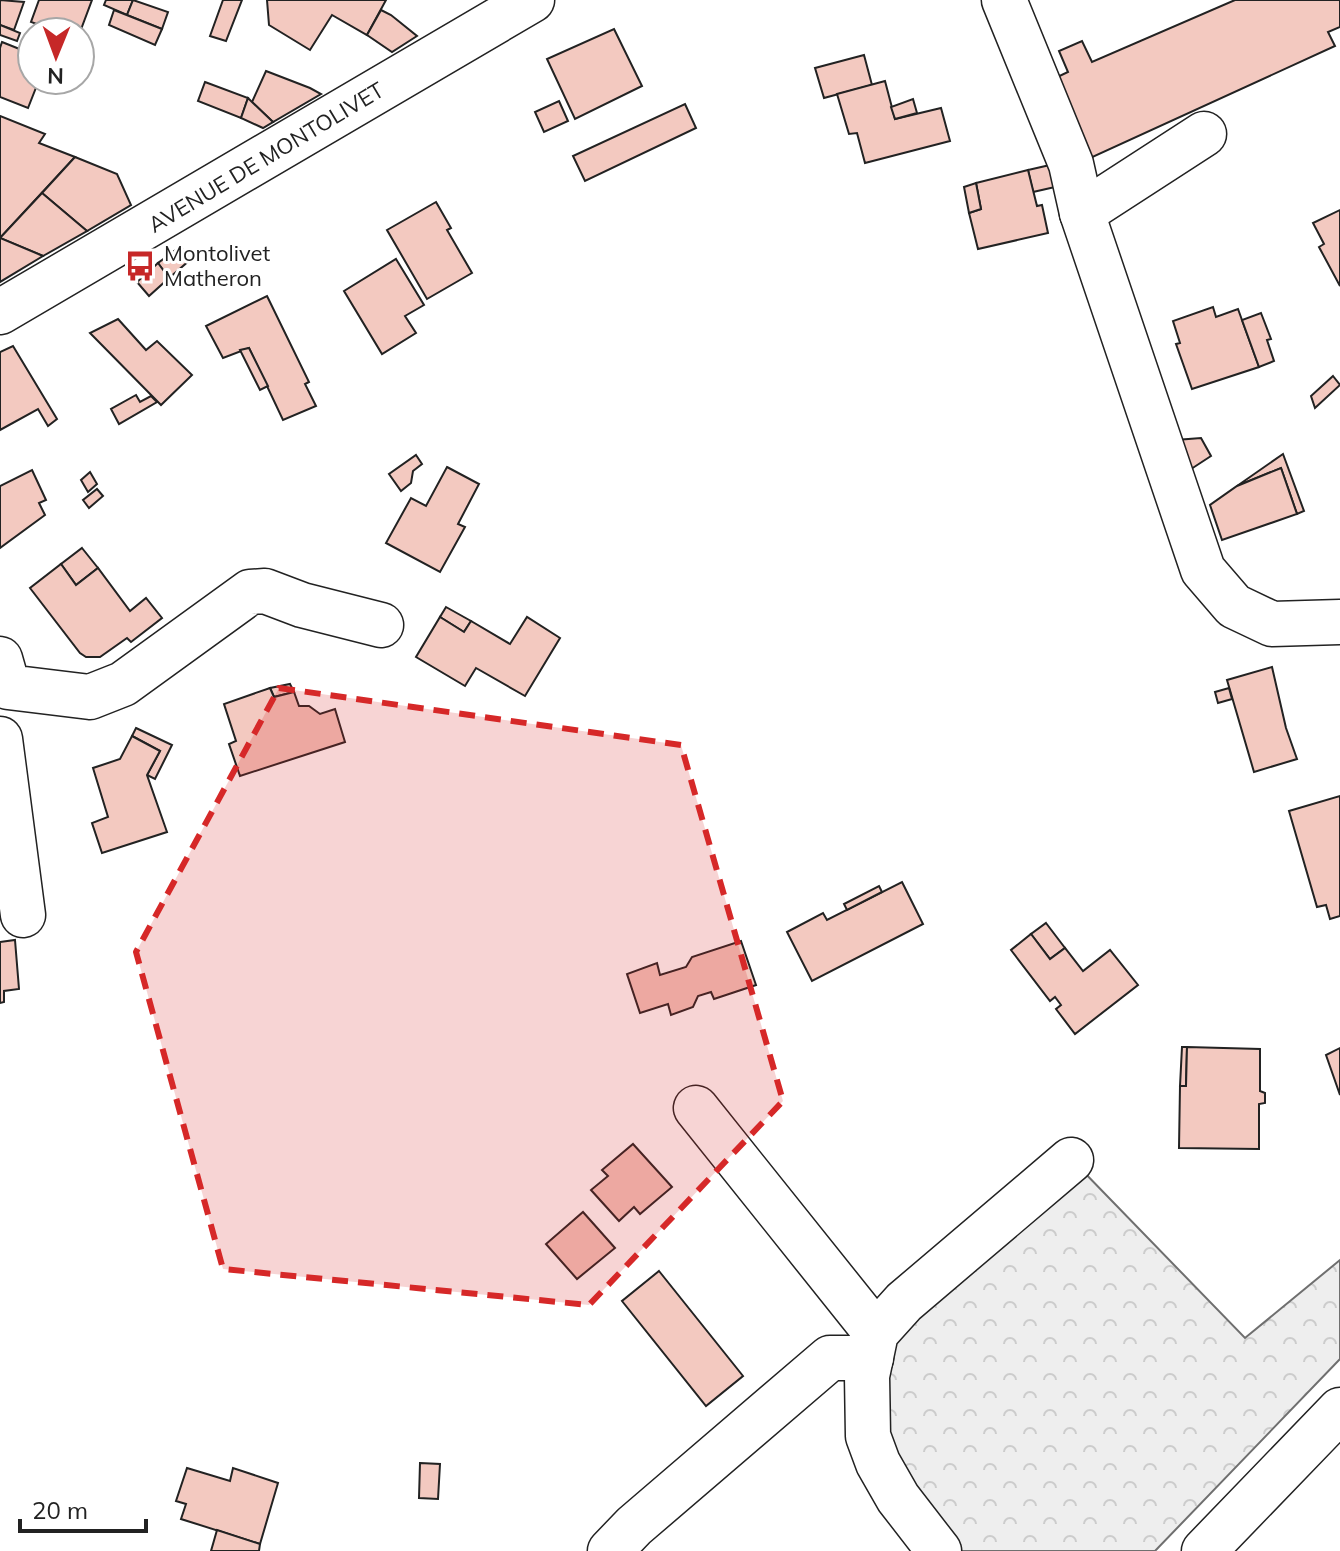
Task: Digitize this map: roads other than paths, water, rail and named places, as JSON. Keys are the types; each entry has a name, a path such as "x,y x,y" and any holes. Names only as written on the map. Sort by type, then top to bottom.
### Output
{"main road":[{"name":"AVENUE DE MONTOLIVET","path":"0,312 532,0"},
{"path":"1004,0 1071,164 1082,213 1203,570 1234,606 1272,624 1340,622"},
{"path":"1082,213 1204,134"},
{"path":"3,691 90,697 123,684 250,592 265,591 302,605 381,625"},
{"path":"0,739 23,915"},
{"path":"696,1108 873,1345"},
{"path":"939,1551 898,1498 868,1436 866,1402 873,1345 904,1302 1071,1160"},
{"path":"610,1551 634,1526 830,1358 873,1345"},
{"path":"1204,1551 1340,1410"}],"place":[{"name":"Montolivet Matheron","path":"140,266"}]}
